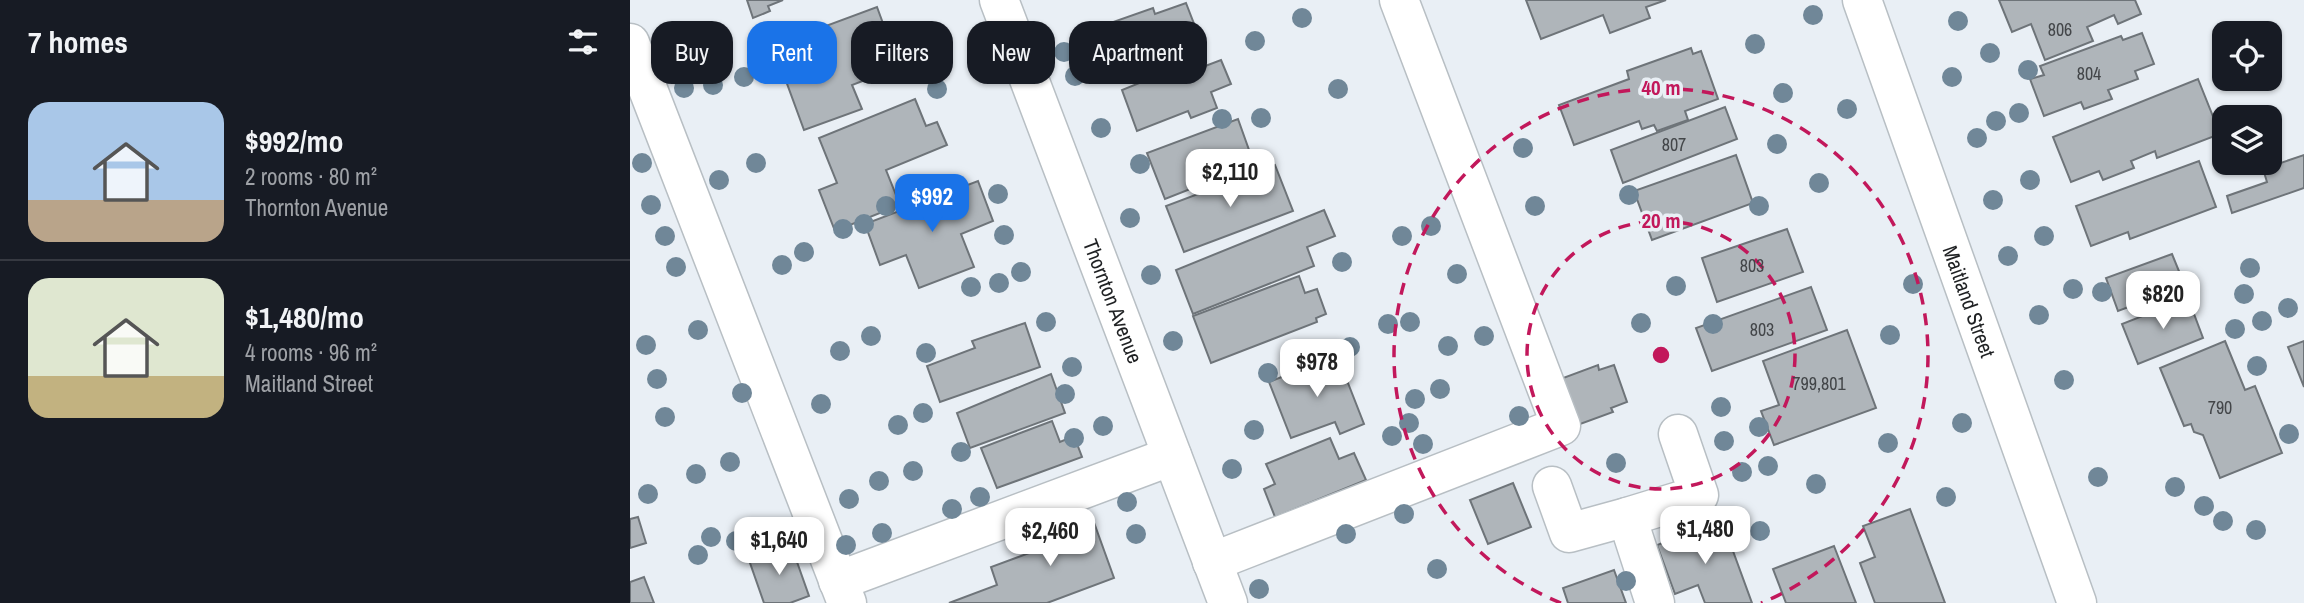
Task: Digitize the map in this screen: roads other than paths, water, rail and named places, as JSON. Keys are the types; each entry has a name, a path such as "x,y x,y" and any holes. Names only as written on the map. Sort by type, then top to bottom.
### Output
{"street":[{"name":"Thornton Avenue","path":"999,0 1228,603"},
{"path":"1212,562 1561,426 1399,0"},
{"name":"Maitland Street","path":"1862,0 2077,603"},
{"path":"630,43 842,592 1172,456"},
{"path":"1552,486 1570,533 1699,495 1678,434"},
{"path":"1627,517 1655,603"}]}
